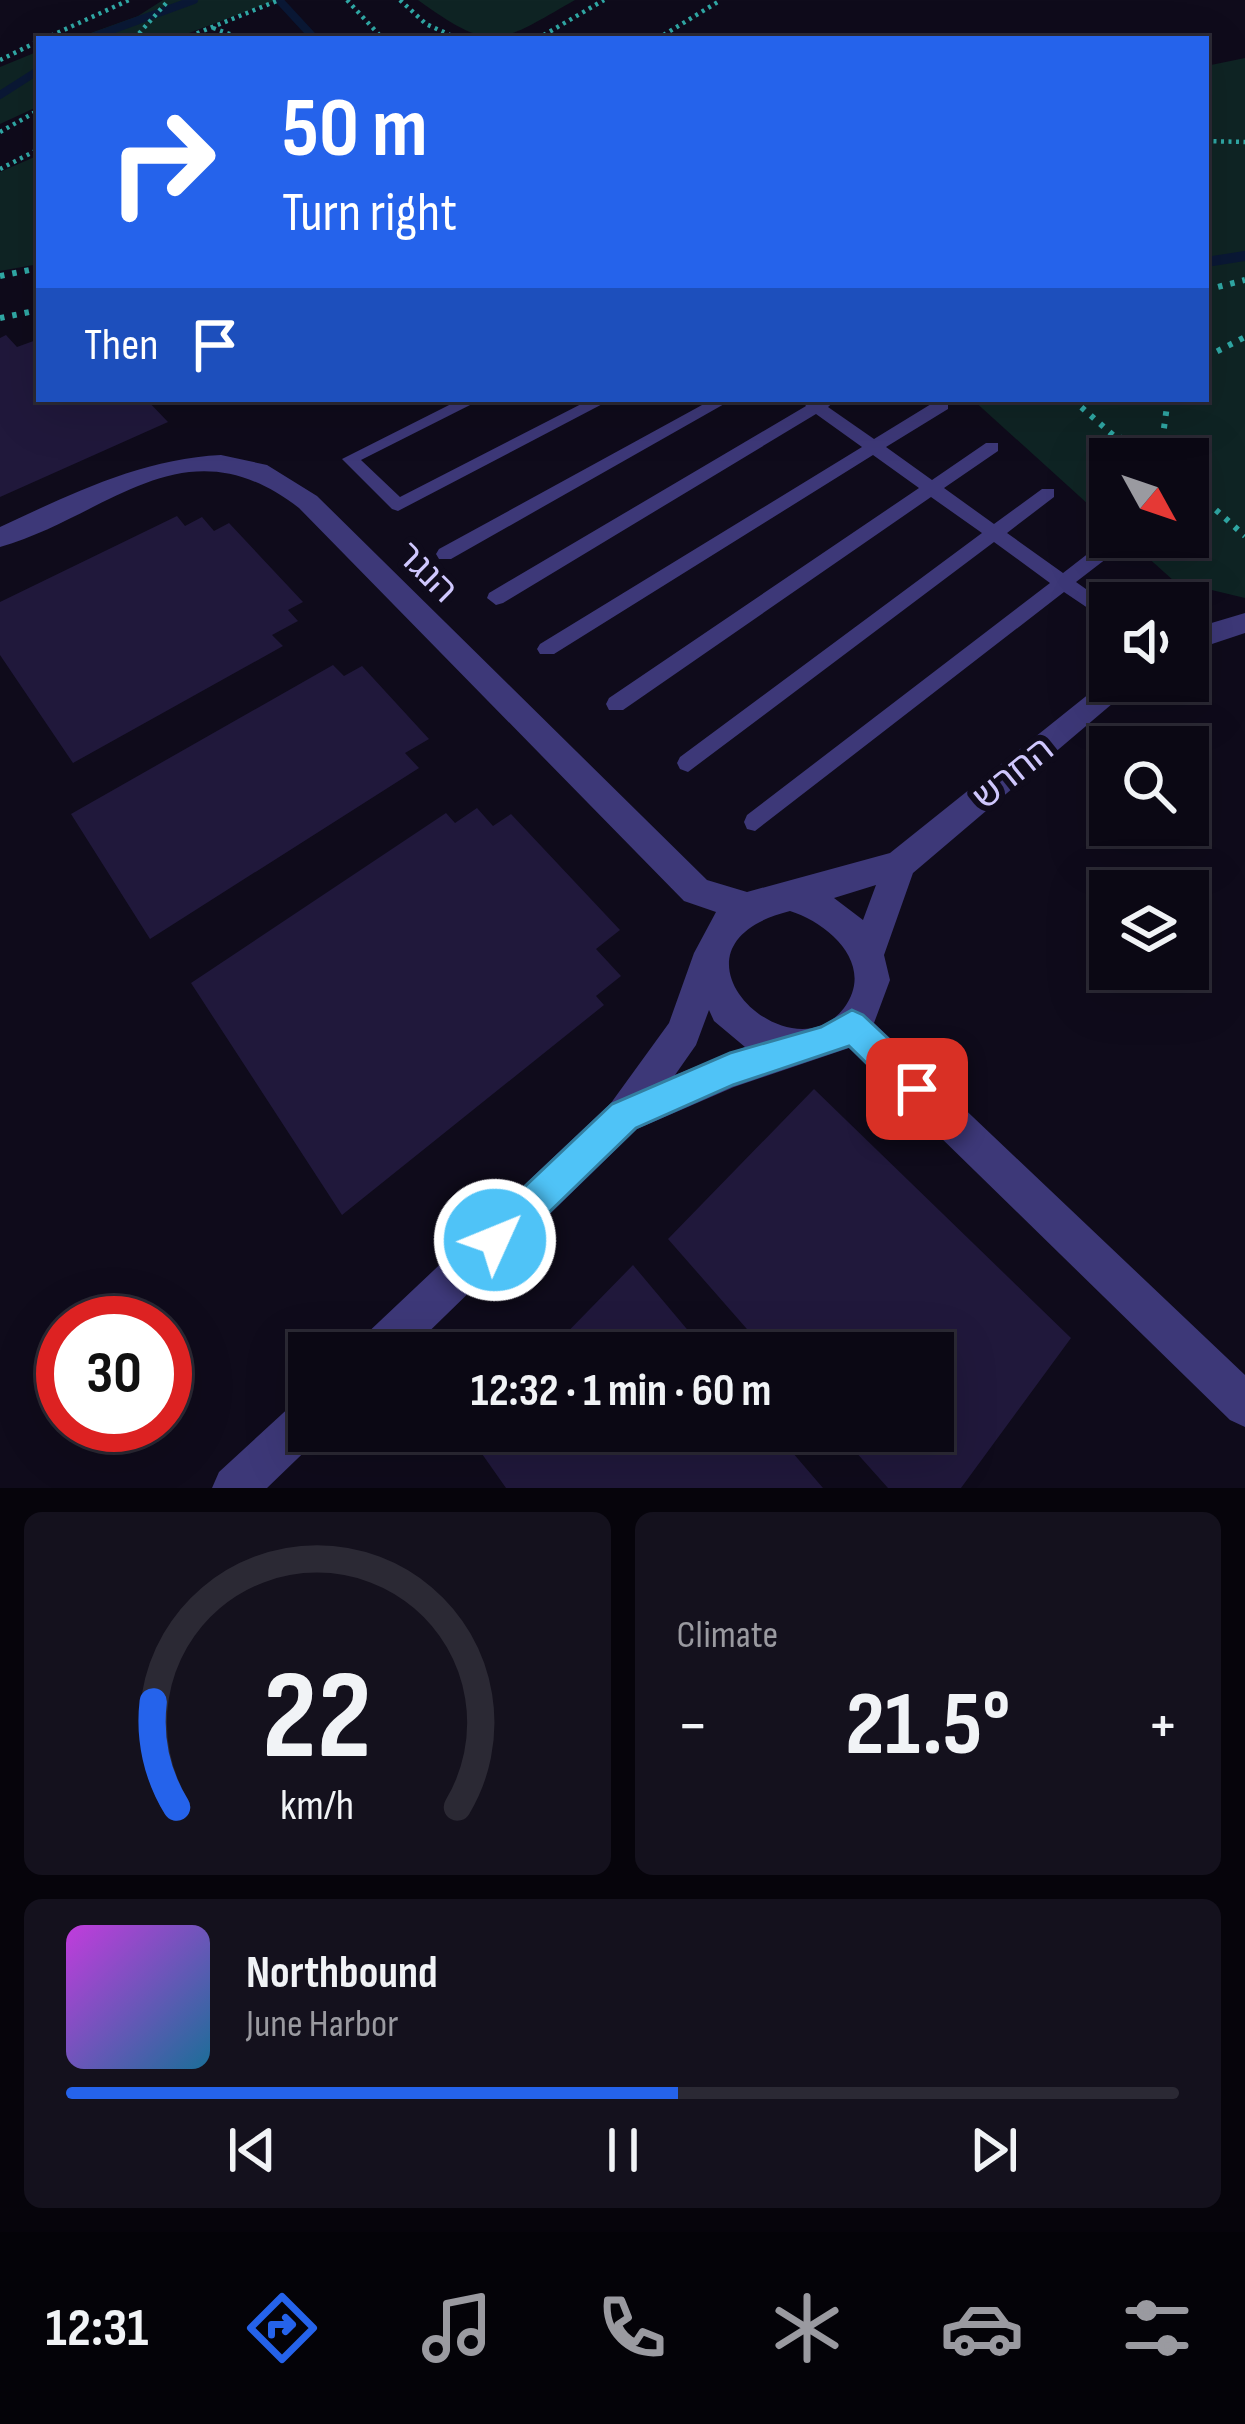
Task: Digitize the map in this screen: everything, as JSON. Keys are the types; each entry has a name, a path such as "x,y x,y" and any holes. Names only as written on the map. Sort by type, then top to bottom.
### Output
{"street":[{"name":"הנגר","path":"0,538 147,475 204,465 259,470 308,502 696,891 744,906"},
{"path":"1209,634 1245,623"},
{"name":"החרש","path":"790,896 900,864 1100,702"},
{"path":"868,954 900,864"},
{"path":"399,1332 624,1116 683,1034 726,921 744,906 790,896 836,912 856,931 868,954 872,979 866,1005 852,1026 829,1040 730,1070 624,1116"},
{"path":"711,953 715,991 725,1009 746,1029 772,1042 801,1046"},
{"path":"852,1026 1245,1405"},
{"path":"235,1488 288,1438"}],"lane":[{"path":"469,402 350,459 398,506 598,402"},
{"path":"445,554 720,402"},
{"path":"496,598 815,402"},
{"path":"818,402 1089,601"},
{"path":"547,649 942,406"},
{"path":"616,704 992,447"},
{"path":"688,763 1048,493"},
{"path":"754,822 1096,558"}],"path":[{"path":"50,36 129,0"},
{"path":"137,36 169,0"},
{"path":"191,36 279,0"},
{"path":"347,0 380,36"},
{"path":"400,0 426,23 453,36"},
{"path":"542,36 604,0"},
{"path":"662,36 721,0"},
{"path":"212,27 236,36"},
{"path":"0,60 36,42"},
{"path":"0,132 36,112"},
{"path":"1209,141 1245,142"},
{"path":"0,169 36,151"},
{"path":"0,276 36,269"},
{"path":"1209,289 1245,280"},
{"path":"0,317 36,311"},
{"path":"1209,355 1245,337"},
{"path":"1075,402 1117,438"},
{"path":"1164,438 1168,402"},
{"path":"1209,504 1245,536"}],"green space":[{"path":"163,0 277,0 181,36 82,36 138,16"},
{"path":"418,0 575,0 501,36 480,35"},
{"path":"36,52 36,107 0,124 0,67"},
{"path":"1245,58 1245,598 1209,589 1209,582 1174,581 1148,558 1209,558 1209,438 1089,438 1089,505 975,402 1209,402 1209,65"},
{"path":"36,156 36,265 0,271 0,172"}],"building":[{"path":"6,335 17,347 36,340 36,402 149,402 168,422 0,497 0,338"},
{"path":"177,516 185,526 202,517 214,531 229,523 303,602 288,610 298,621 272,635 283,646 73,763 0,655 0,602"},
{"path":"333,665 344,676 362,666 429,739 405,753 419,768 150,939 71,814"},
{"path":"477,808 493,826 511,814 620,930 596,949 621,976 596,996 604,1005 342,1215 191,983 446,813 455,823"},
{"path":"814,1089 1071,1338 961,1488 888,1488 856,1452 954,1452 954,1332 750,1332 668,1239"},
{"path":"633,1265 689,1332 568,1332"},
{"path":"481,1452 792,1452 823,1488 506,1488"}],"waterway":[{"path":"95,36 194,0"},
{"path":"279,0 312,36"},
{"path":"0,95 36,72"},
{"path":"1209,262 1245,256"}],"route":[{"path":"495,1240 624,1116 730,1070 829,1040 852,1026 917,1089"}]}
